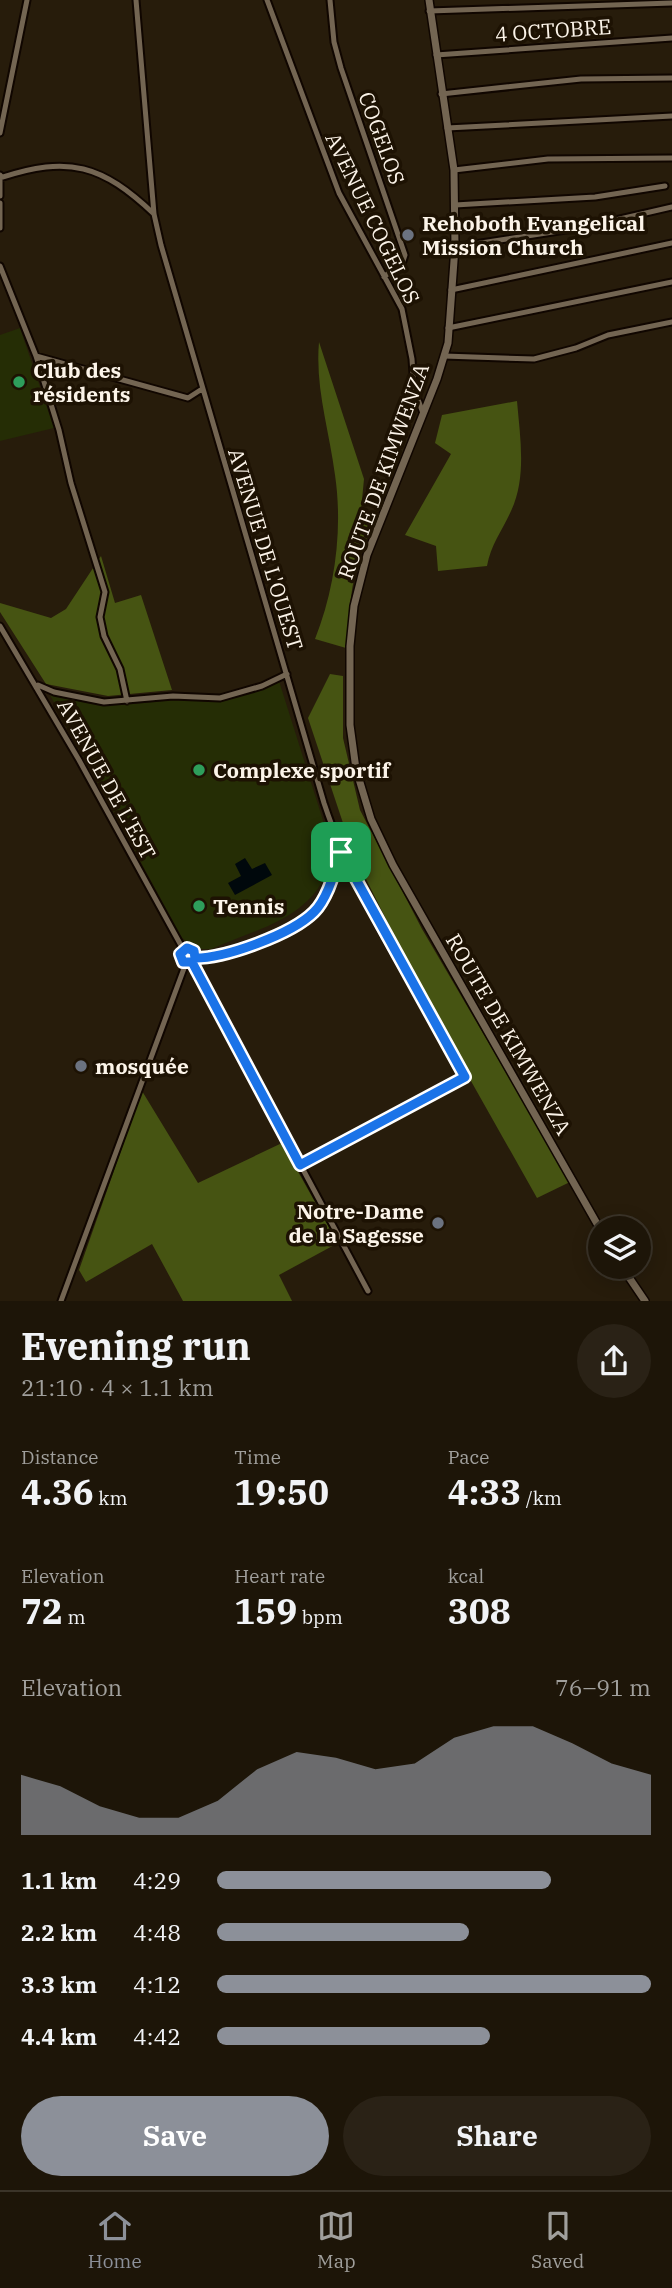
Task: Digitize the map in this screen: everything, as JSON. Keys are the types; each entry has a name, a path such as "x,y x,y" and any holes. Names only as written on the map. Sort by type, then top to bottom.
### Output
{"street":[{"path":"0,133 27,0"},
{"name":"AVENUE DE L'OUEST","path":"136,0 154,214 202,389 341,852 465,1077 300,1165"},
{"name":"AVENUE COGELOS","path":"267,0 339,192 402,309 412,359 414,388 423,412"},
{"name":"COGELOS","path":"330,0 334,42 341,68 405,255 403,261 384,277"},
{"name":"ROUTE DE KIMWENZA","path":"429,0 440,94 454,170 455,247 448,328 444,356 372,540 354,606 349,691 350,725 358,776 371,819 393,865 593,1216"},
{"path":"429,11 672,3"},
{"name":"4 OCTOBRE","path":"436,55 672,38"},
{"path":"440,94 581,79 672,78"},
{"path":"447,128 672,117"},
{"path":"454,170 548,159 672,158"},
{"path":"0,196 0,177 46,167 73,167 97,172 121,184 154,214"},
{"path":"455,205 595,197 665,186"},
{"path":"0,203 0,228"},
{"path":"455,247 585,227 672,207"},
{"path":"451,290 672,243"},
{"path":"0,266 36,356 59,430 71,483 105,592 100,617 104,636 120,669 127,701"},
{"path":"448,328 672,282"},
{"path":"444,356 534,359 576,348 608,335 672,322"},
{"path":"36,356 188,398 202,389"},
{"name":"AVENUE DE L'EST","path":"0,626 36,683 183,949 180,957 191,961 192,949 183,949"},
{"path":"36,683 54,692 92,700 127,701 173,696 223,698 262,686 287,674"},
{"path":"191,961 220,956 296,924 317,908 333,876 341,852"},
{"path":"333,876 352,875"},
{"path":"191,961 368,1291"},
{"path":"61,1301 99,1192 191,961"},
{"path":"630,1279 645,1301"}],"green space":[{"name":"Club des résidents","path":"20,328 54,428 0,441 0,335"},
{"path":"319,342 364,479 360,521 372,528 356,572 346,648 315,639 332,579 338,516 335,475 319,376"},
{"path":"517,401 521,443 519,485 511,511 494,544 487,566 438,571 436,546 405,535 451,454 435,443 442,415"},
{"path":"101,556 115,603 141,595 172,690 108,696 46,684 0,612 0,603 51,618 66,609"},
{"path":"330,674 343,676 343,738 360,810 422,929 570,1182 537,1198 436,1019 353,853 308,718"},
{"name":"Complexe sportif","path":"279,681 333,852 326,874 303,905 251,933 211,949 196,949 182,938 50,695 88,703 122,705 173,700 218,701"},
{"path":"142,1091 198,1183 282,1143 338,1243 279,1275 292,1301 183,1301 152,1244 86,1282 79,1270"}],"shaded area":[{"path":"245,858 252,869 265,863 272,875 235,895 228,883 241,876 235,864"}],"waterway":[{"path":"584,259 590,258"}],"place":[{"name":"Rehoboth Evangelical Mission Church","path":"408,235"},
{"name":"Club des résidents","path":"19,382"},
{"name":"Complexe sportif","path":"199,770"},
{"name":"Tennis","path":"199,906"},
{"name":"mosquée","path":"81,1066"},
{"name":"Notre-Dame de la Sagesse","path":"438,1223"}],"route":[{"path":"341,852 465,1077 300,1165 192,962 183,962 180,954 183,949 190,948 194,951 195,958 220,956 296,924 317,908 333,876 341,852"}]}
